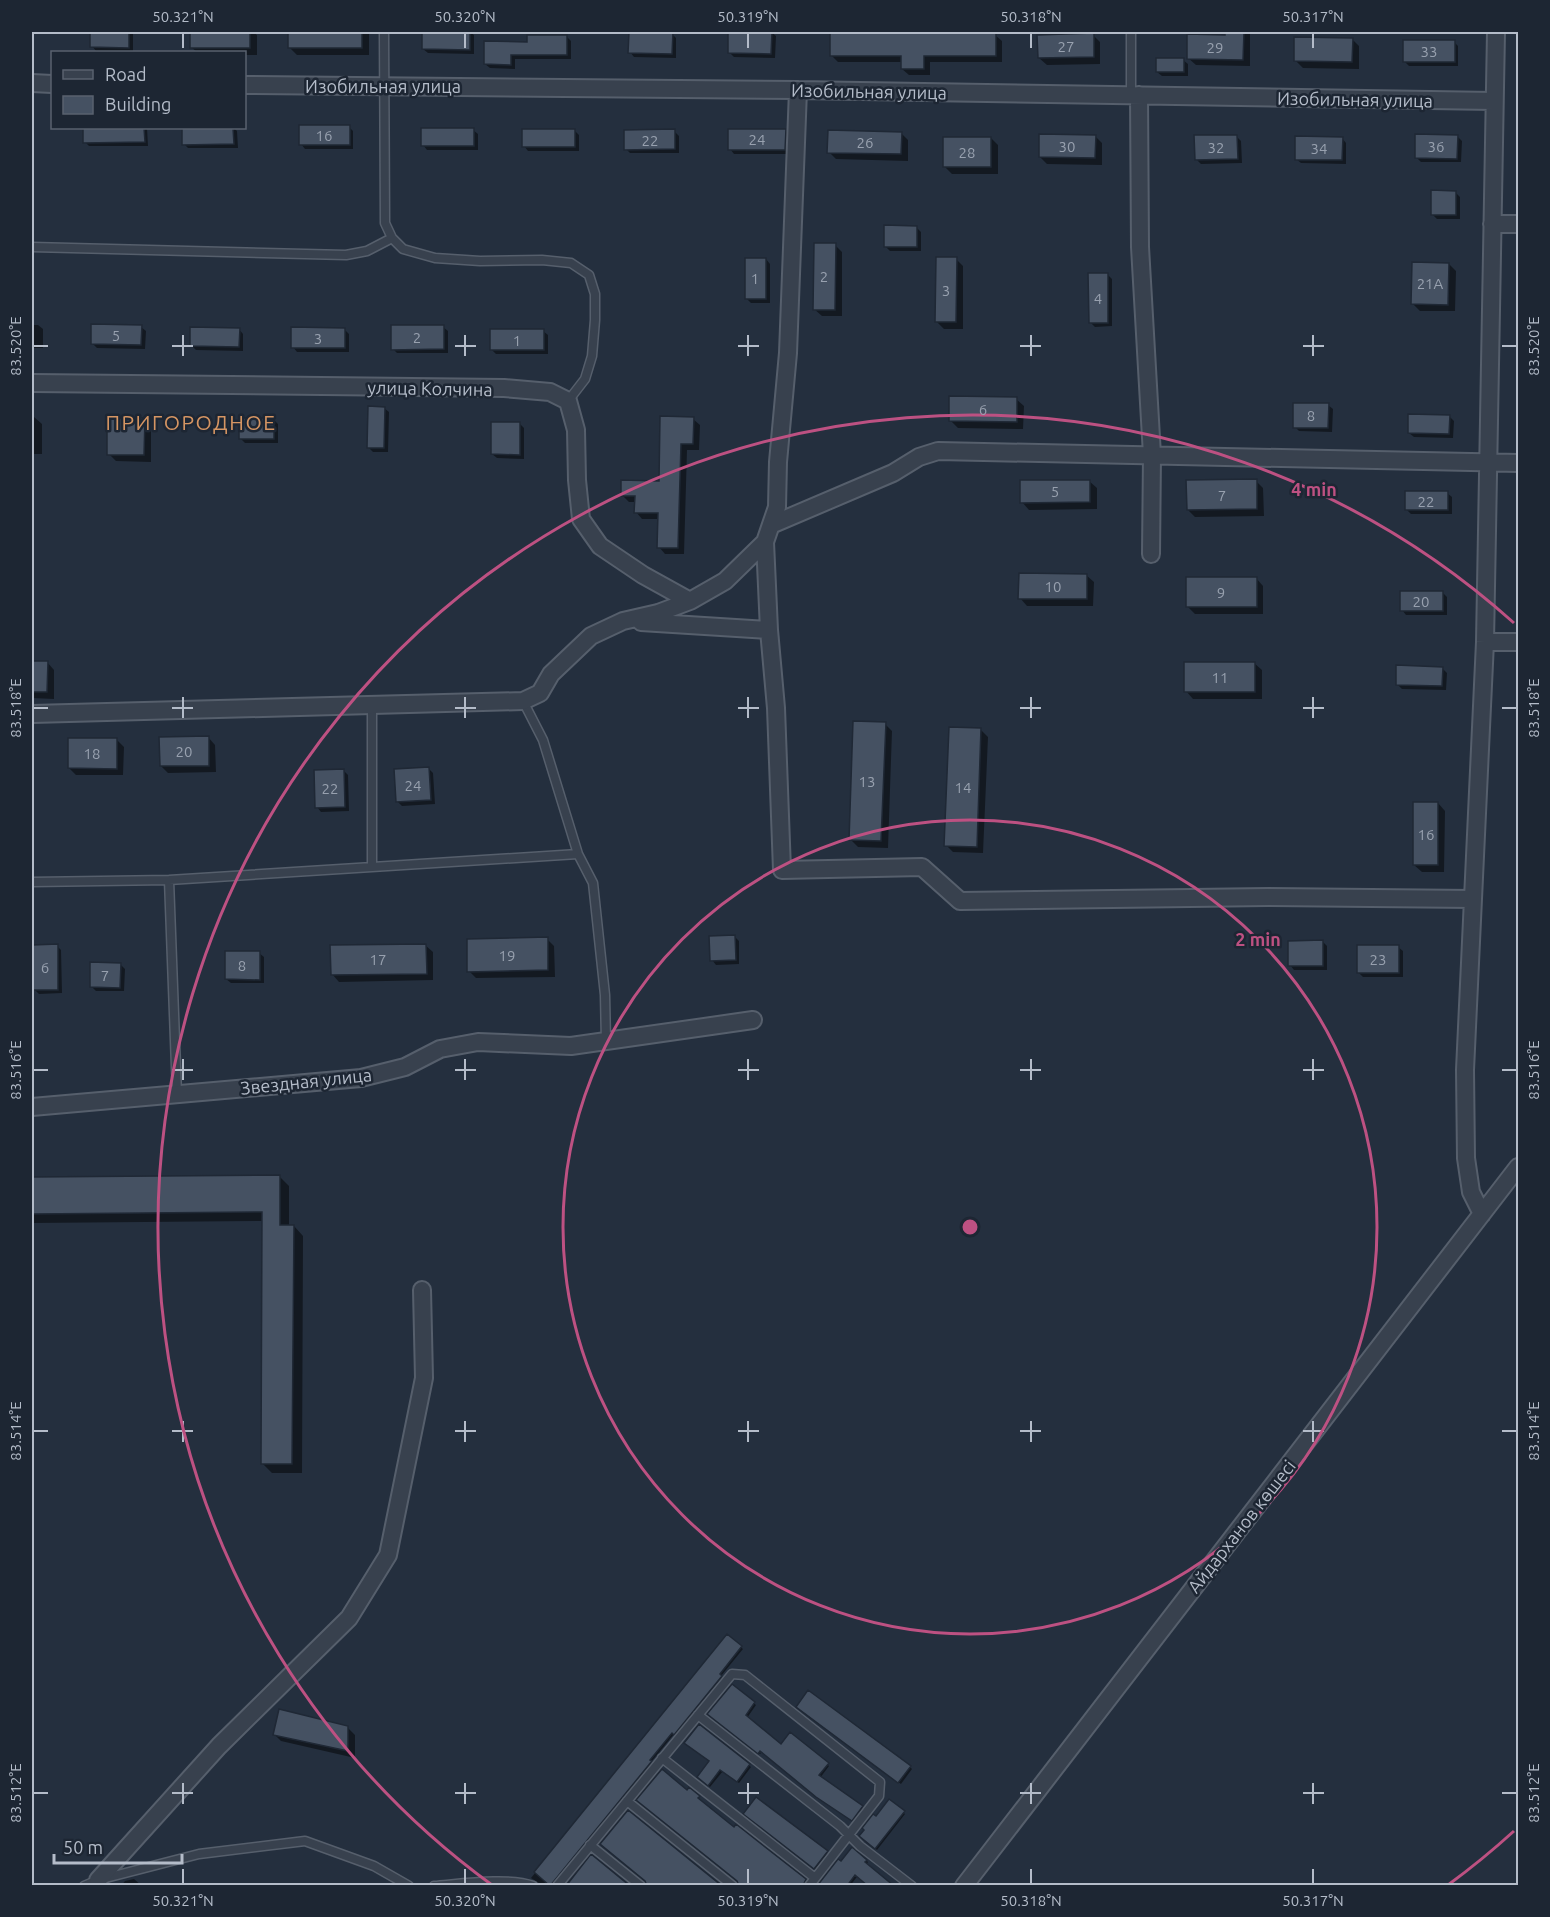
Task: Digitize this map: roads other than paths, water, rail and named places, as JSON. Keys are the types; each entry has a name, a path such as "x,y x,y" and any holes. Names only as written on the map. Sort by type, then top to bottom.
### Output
{"street":[{"path":"1482,1214 1472,1192 1466,1158 1465,1070 1485,642 1496,32"},
{"path":"32,83 51,84"},
{"name":"Изобильная улица","path":"246,85 798,90 1494,101"},
{"path":"798,90 788,353 778,462 777,507 765,542 769,630 776,708 782,870 921,867 960,900 1268,897 1473,899"},
{"path":"1135,95 1140,247 1152,455 1151,554"},
{"path":"1492,224 1518,224"},
{"name":"улица Колчина","path":"32,383 504,388 550,392 568,401"},
{"path":"568,401 576,430 581,519 600,546 643,575 690,601"},
{"path":"771,525 893,473 919,457 938,451 1518,463"},
{"path":"32,714 523,701 540,693 551,674 591,636 622,621 658,613 690,601 724,581 765,542"},
{"path":"622,621 769,630"},
{"path":"1485,642 1518,642"},
{"name":"Звездная улица","path":"32,1107 361,1078 405,1067 440,1049 478,1042 571,1046 753,1020"},
{"name":"Айдарханов көшесі","path":"964,1886 1518,1167"},
{"path":"91,1883 219,1746 349,1618 388,1555 424,1378 422,1290"}],"lane":[{"path":"384,32 385,223 392,238 403,249 435,258 480,261 542,260 571,263 589,275 595,294 592,356 585,379 568,401"},
{"path":"1131,32 1135,95"},
{"path":"32,248 346,255 367,251 392,238"},
{"path":"523,701 543,740 578,854 593,883 605,996 606,1042"},
{"path":"372,706 372,867"},
{"path":"32,882 169,879 578,854"},
{"path":"169,879 177,1094"},
{"path":"557,1886 732,1674 745,1676 880,1782 879,1796 809,1886"},
{"path":"698,1715 840,1826 860,1846 912,1886"},
{"path":"662,1758 815,1878"},
{"path":"627,1801 733,1886"},
{"path":"91,1883 200,1854 305,1841 374,1866 409,1886"},
{"path":"590,1845 641,1886"},
{"path":"434,1886 496,1882 524,1882 533,1886"}],"district":[{"name":"ПРИГОРОДНОЕ","path":"191,422"}]}
